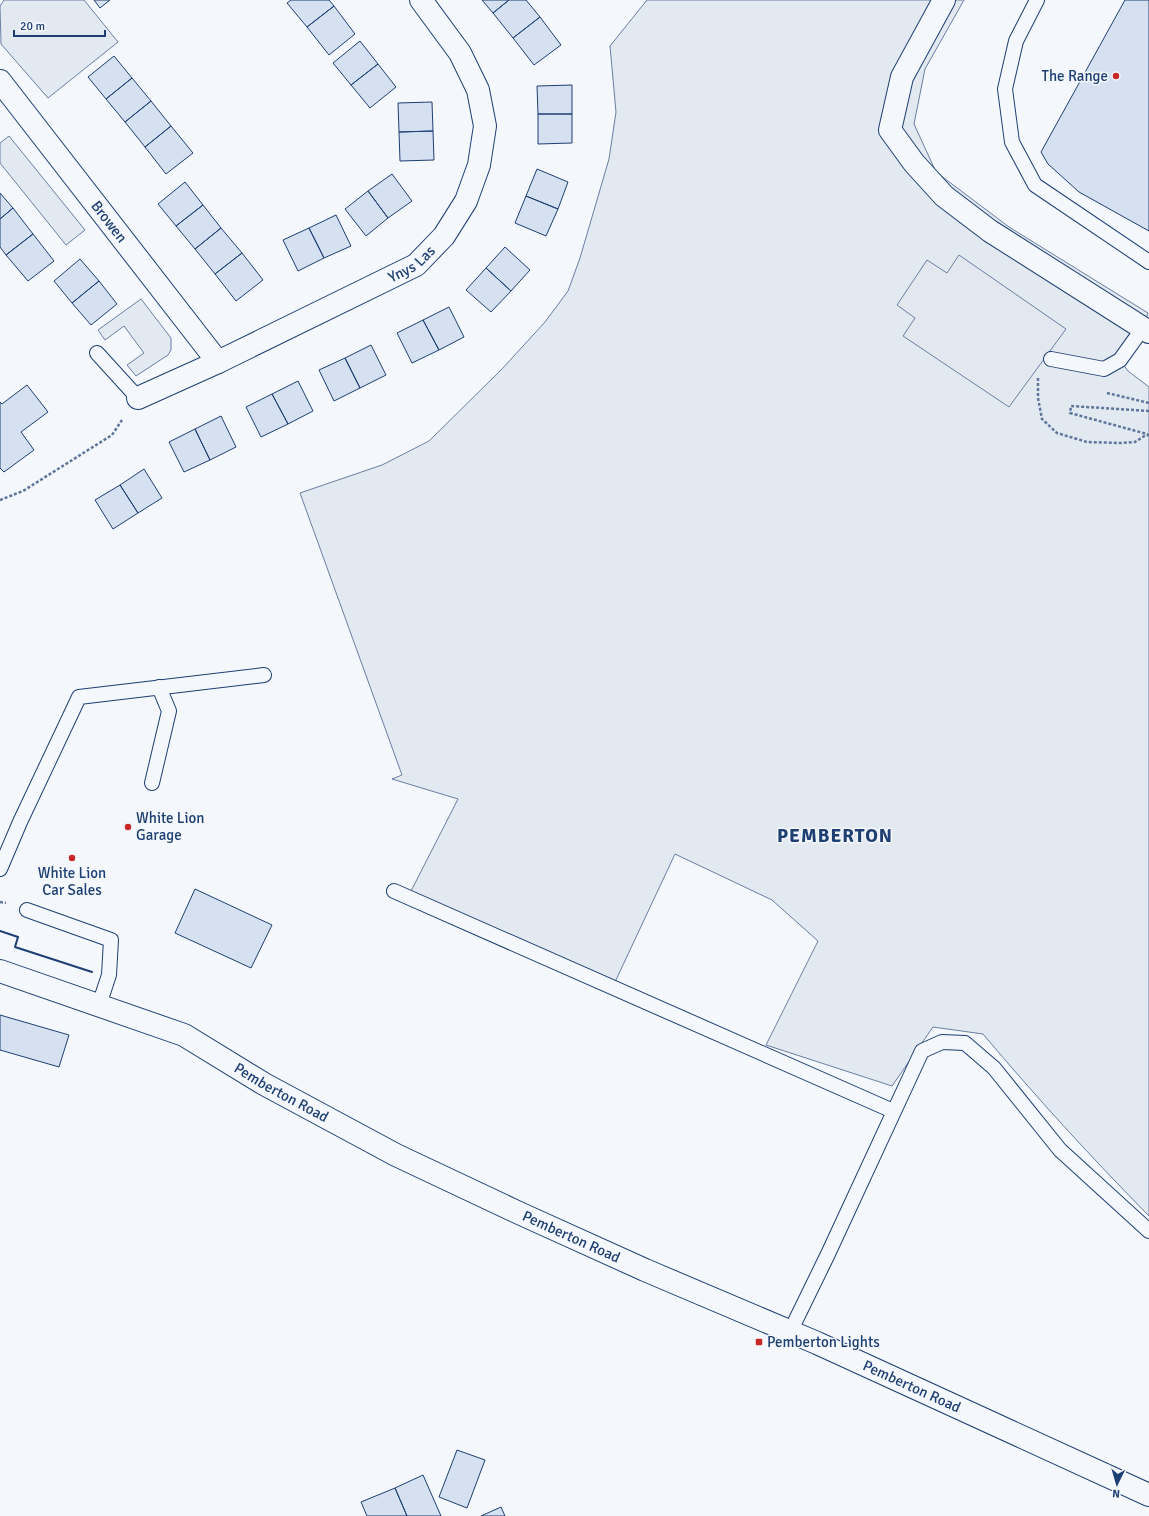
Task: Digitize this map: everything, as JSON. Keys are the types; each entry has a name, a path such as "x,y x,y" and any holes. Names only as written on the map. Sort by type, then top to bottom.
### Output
{"street":[{"name":"Ynys Las","path":"138,398 218,362 416,265 444,236 466,201 479,165 485,126 478,90 460,53 420,0"},
{"path":"944,0 902,77 890,130 914,163 944,196 990,231 1146,330"},
{"name":"Browen","path":"0,81 218,362"},
{"name":"Pemberton Road","path":"0,971 184,1035 264,1084 396,1155 645,1270 790,1332 1149,1495"}],"lane":[{"path":"1037,0 1016,41 1005,89 1012,142 1035,185 1149,262"},
{"path":"1051,359 1104,369 1120,360 1146,330"},
{"path":"97,353 138,398"},
{"path":"0,869 20,822 79,697 264,675"},
{"path":"152,783 169,711 159,687"},
{"path":"394,891 894,1111"},
{"path":"27,910 111,940 109,975 99,1005"},
{"path":"790,1332 828,1254 922,1051 942,1042 965,1043 994,1068 1060,1150 1149,1231"}],"path":[{"path":"1038,376 1038,398 1042,418 1057,433 1087,442 1121,443 1136,442 1148,435"},
{"path":"0,500 23,491 112,435 138,398"},
{"path":"1148,435 1070,413 1071,406 1149,411"}],"shaded area":[{"path":"4,0 84,0 118,42 48,98 1,44 0,6"},
{"path":"647,0 964,0 925,69 914,124 936,172 1009,227 1148,313 1143,328 1120,360 1128,371 1149,387 1149,1216 1064,1126 983,1034 933,1027 892,1086 766,1045 818,941 772,900 675,854 615,982 410,893 458,799 392,779 402,775 300,493 382,465 429,441 502,369 545,322 568,291 580,258 609,159 616,112 610,46"},
{"path":"9,136 85,230 66,245 0,163 0,143"},
{"path":"959,255 1066,329 1009,407 903,336 915,318 897,305 927,260 947,273"},
{"path":"141,299 171,338 171,350 168,355 136,376 127,365 144,353 124,326 105,340 98,330"}],"building":[{"path":"94,0 110,0 100,8"},
{"path":"291,0 329,0 334,6 307,27 287,3"},
{"path":"482,0 509,0 493,13"},
{"path":"509,0 526,0 540,17 513,38 493,13"},
{"name":"The Range","path":"1125,0 1149,0 1149,231 1079,192 1048,164 1041,152"},
{"path":"334,6 355,34 329,55 307,27"},
{"path":"540,17 561,45 534,65 513,38"},
{"path":"360,41 378,64 351,85 333,63"},
{"path":"114,56 132,78 106,99 88,77"},
{"path":"378,64 396,87 370,108 351,85"},
{"path":"132,78 151,101 125,122 106,99"},
{"path":"572,85 572,114 538,114 537,86"},
{"path":"151,101 171,126 145,147 125,122"},
{"path":"432,102 433,131 399,132 398,103"},
{"path":"538,114 572,114 572,143 538,144"},
{"path":"171,126 193,153 166,174 145,147"},
{"path":"433,131 434,160 400,161 399,132"},
{"path":"537,169 568,182 558,209 526,196"},
{"path":"392,174 412,201 388,218 368,191"},
{"path":"185,182 203,205 176,226 158,204"},
{"path":"368,191 388,218 366,236 345,209"},
{"path":"0,193 13,208 0,219"},
{"path":"526,196 558,209 546,236 515,223"},
{"path":"203,205 221,228 195,249 176,226"},
{"path":"13,208 33,234 6,255 0,247 0,219"},
{"path":"336,215 351,246 324,258 309,228"},
{"path":"221,228 242,253 215,274 195,249"},
{"path":"309,228 324,258 298,271 283,240"},
{"path":"33,234 54,261 28,281 6,255"},
{"path":"505,247 530,270 511,291 486,268"},
{"path":"242,253 263,280 236,301 215,274"},
{"path":"80,259 99,281 72,303 54,281"},
{"path":"486,268 511,291 491,312 466,290"},
{"path":"99,281 117,304 91,325 72,303"},
{"path":"449,307 464,337 439,350 423,320"},
{"path":"423,320 439,350 412,363 397,333"},
{"path":"371,345 386,375 360,388 345,358"},
{"path":"345,358 360,388 334,401 319,370"},
{"path":"298,381 313,411 288,424 272,394"},
{"path":"27,385 48,412 21,432 34,450 4,472 0,468 0,402 2,404"},
{"path":"272,394 288,424 261,437 246,407"},
{"path":"221,416 236,447 210,460 195,429"},
{"path":"195,429 210,460 184,472 169,442"},
{"path":"144,469 162,498 138,513 120,485"},
{"path":"120,485 138,513 113,529 95,500"},
{"path":"195,889 272,925 251,968 175,933"},
{"path":"0,1015 69,1035 59,1067 0,1050"},
{"path":"457,1450 485,1460 467,1508 439,1497"},
{"path":"423,1475 441,1516 407,1516 395,1488"},
{"path":"395,1488 407,1516 367,1516 361,1502"},
{"path":"501,1507 505,1516 481,1516"}],"wall":[{"path":"0,931 18,937 15,947 92,972"}],"place":[{"name":"The Range","path":"1116,76"},
{"name":"White Lion Garage","path":"128,827"},
{"name":"White Lion Car Sales","path":"72,858"},
{"name":"Pemberton Lights","path":"759,1342"}],"district":[{"name":"PEMBERTON","path":"835,835"}]}
